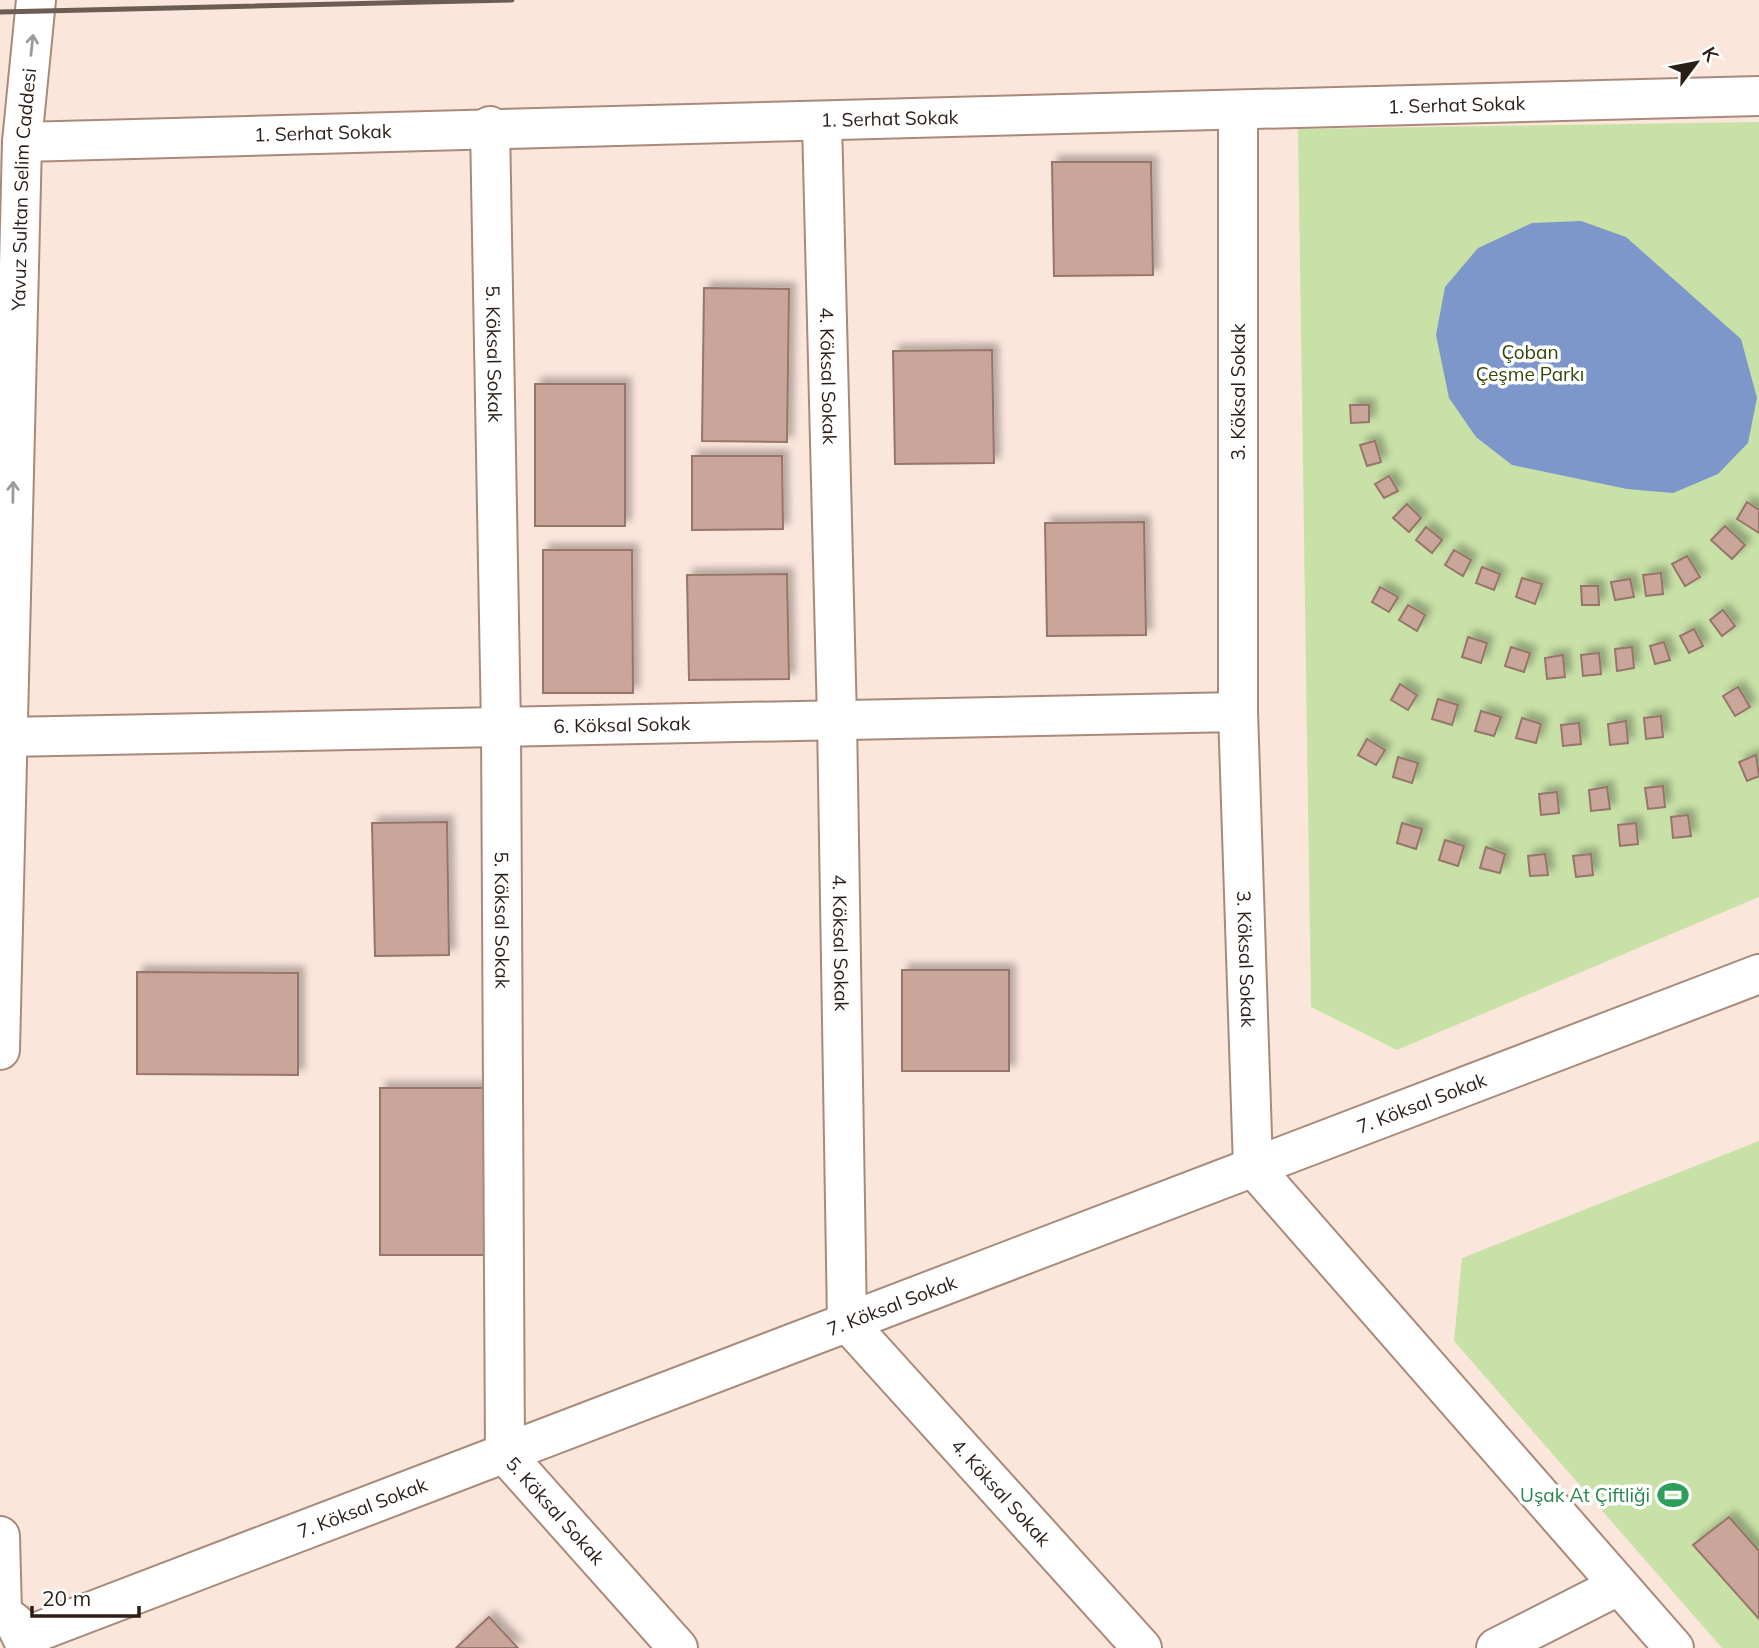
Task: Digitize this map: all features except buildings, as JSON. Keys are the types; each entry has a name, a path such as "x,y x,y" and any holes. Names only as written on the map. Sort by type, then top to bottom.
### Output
{"street":[{"name":"Yavuz Sultan Selim Caddesi","path":"0,1050 6,737 11,141 36,0"},
{"name":"1. Serhat Sokak","path":"11,141 490,126 822,122 1759,96"},
{"name":"3. Köksal Sokak","path":"1238,112 1238,712 1253,1167"},
{"name":"4. Köksal Sokak","path":"822,122 837,720 847,1322 1142,1648"},
{"name":"5. Köksal Sokak","path":"490,126 501,727 505,1454 678,1648"},
{"name":"6. Köksal Sokak","path":"6,737 1238,712"},
{"name":"7. Köksal Sokak","path":"13,1627 505,1454 1759,974"},
{"path":"1253,1167 1674,1648"},
{"path":"0,1536 13,1627"},
{"path":"1496,1648 1618,1586"}],"green space":[{"name":"Çoban Çeşme Parkı","path":"1759,122 1759,897 1397,1050 1311,1007 1298,129"},
{"name":"Uşak At Çiftliği","path":"1759,1141 1759,1648 1722,1648 1454,1341 1462,1258"}],"water":[{"path":"1581,221 1626,237 1741,339 1757,398 1748,443 1718,474 1673,493 1627,489 1512,465 1476,437 1449,398 1436,335 1445,287 1478,248 1532,223"}],"railway":[{"path":"0,12 512,0"}],"place":[{"name":"Uşak At Çiftliği","path":"1673,1495"}]}
